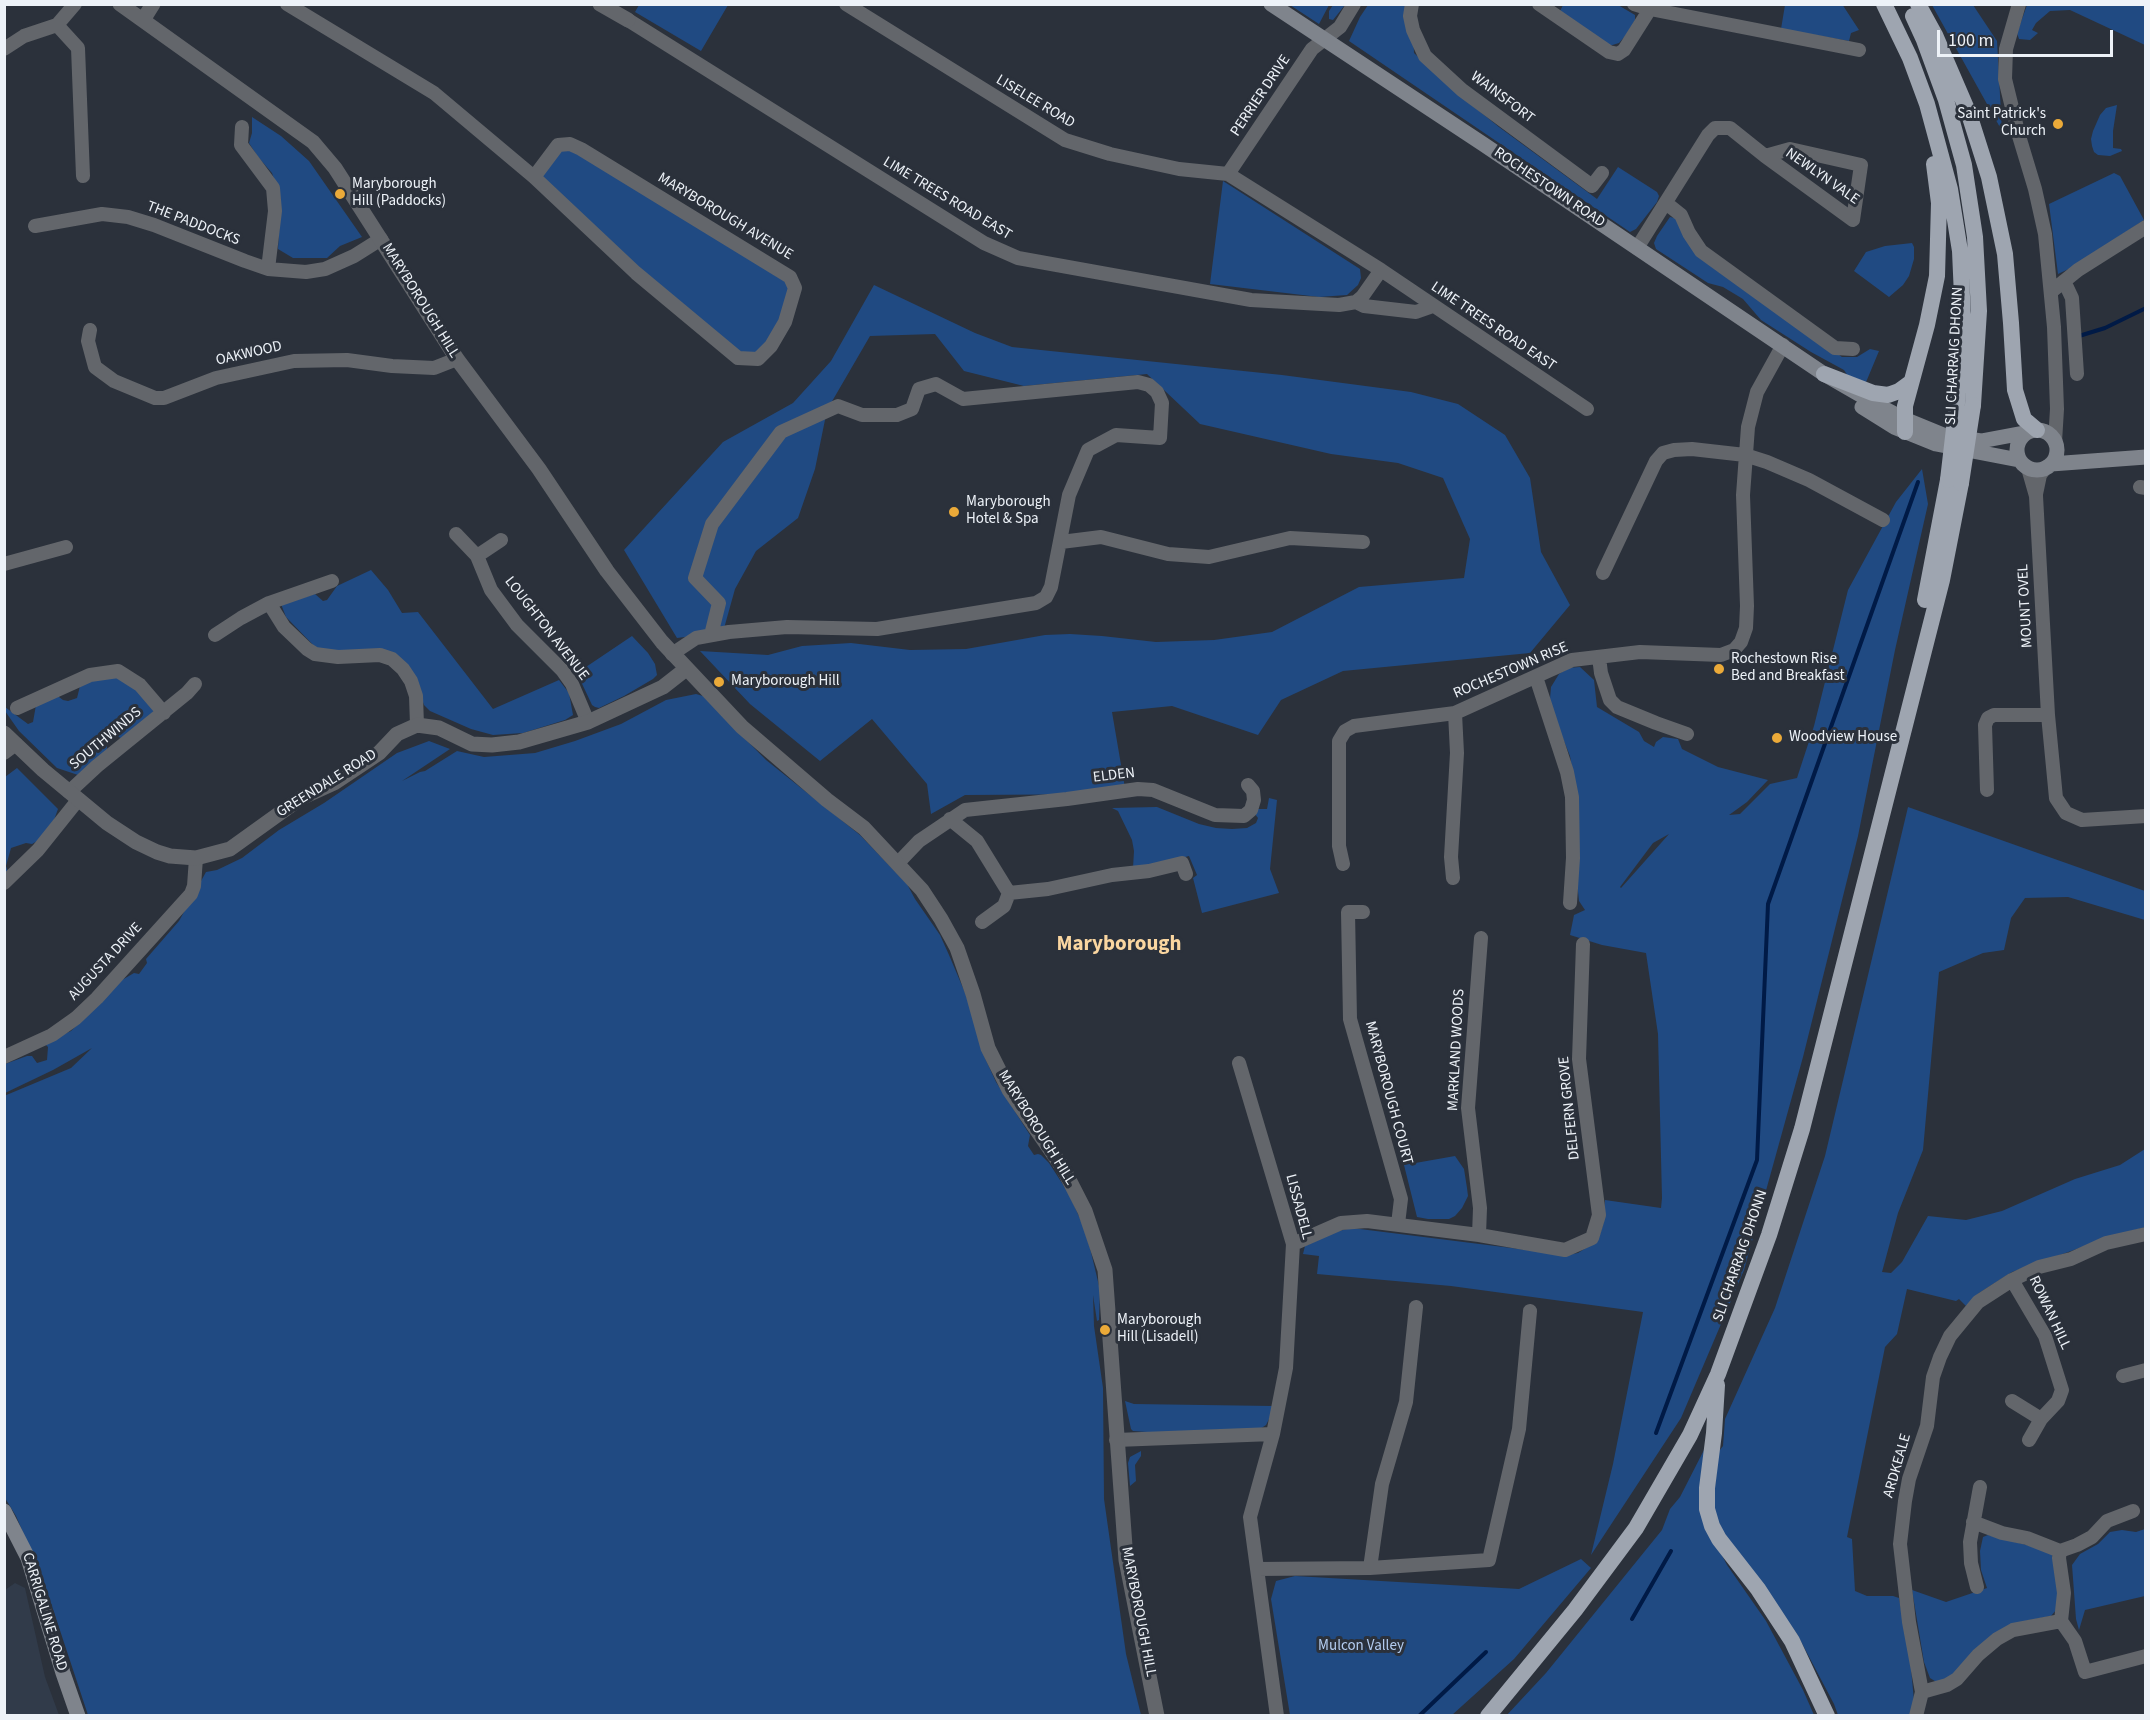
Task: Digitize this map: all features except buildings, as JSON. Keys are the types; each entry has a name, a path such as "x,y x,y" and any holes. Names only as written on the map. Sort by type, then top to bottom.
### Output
{"highway":[{"name":"SLI CHARRAIG DHONN","path":"1884,4 1910,58 1928,104 1950,189 1960,251 1965,404"},
{"name":"SLI CHARRAIG DHONN","path":"1488,1716 1575,1610 1636,1528 1690,1436 1718,1374 1769,1234 1802,1129 1866,886 1942,580 1979,311 1975,237 1964,165 1946,100 1924,40 1907,4"},
{"path":"1917,4 1935,35 1969,114 1989,177 2005,254 2012,323 2015,390 2025,419 2036,431"},
{"path":"1905,425 1910,383 1927,324 1937,276 1940,202 1928,104"},
{"path":"1824,374 1873,393 1888,395 1910,383"},
{"path":"1718,1374 1707,1488 1707,1509 1712,1526 1792,1641 1827,1716"},
{"path":"1479,1716 1510,1689"}],"main road":[{"name":"ROCHESTOWN ROAD","path":"1271,4 1783,345 1824,374 1856,404 1894,427 1905,425 1943,435 1981,441 2036,431"},
{"name":"ROCHESTOWN ROAD","path":"1905,425 1935,444 2024,464"},
{"path":"2106,459 2068,452 2055,443 2049,435 2036,431 2019,440 2017,454 2024,464 2037,470 2048,465 2145,457"},
{"path":"2048,465 2056,454 2055,443"},
{"name":"CARRIGALINE ROAD","path":"4,1511 28,1558 78,1716"}],"street":[{"path":"4,49 24,36 57,24 75,4"},
{"name":"MARYBOROUGH HILL","path":"120,4 313,142 334,168 457,359 539,469 607,571 672,654 742,727 827,800 864,828 922,890 957,948 988,1048 1009,1090 1063,1168 1085,1211 1105,1270 1126,1560 1157,1716"},
{"path":"143,20 153,4"},
{"name":"MARYBOROUGH AVENUE","path":"287,4 434,93 534,177 636,273 738,358 758,359 771,346 785,322 795,288 790,277 570,144 558,145 534,177"},
{"path":"600,4 628,14"},
{"name":"LISELEE ROAD","path":"846,4 1065,140 1110,154 1179,169 1228,174"},
{"name":"PERRIER DRIVE","path":"1228,174 1312,49 1340,27 1354,4"},
{"name":"WAINSFORT","path":"1412,4 1410,16 1413,30 1425,56 1462,90 1592,186 1602,173"},
{"path":"1634,4 1859,50"},
{"path":"2019,4 2006,49 2005,79 2035,189 2052,291 2057,410 2055,443"},
{"path":"1545,6 1610,52 1618,54 1624,50 1650,9"},
{"name":"LIME TREES ROAD EAST","path":"628,14 999,251 1018,258 1251,300 1339,304 1356,302 1364,306 1416,312 1433,306"},
{"path":"57,24 78,48 83,176"},
{"path":"242,127 241,145 273,188 275,211 268,268"},
{"name":"NEWLYN VALE","path":"1637,248 1708,135 1715,128 1730,128 1765,156 1853,220 1861,165 1790,149 1765,156"},
{"name":"LIME TREES ROAD EAST","path":"1228,174 1381,270 1587,410"},
{"path":"1666,203 1681,215 1701,251 1835,348 1853,349"},
{"name":"THE PADDOCKS","path":"35,226 102,214 128,217 268,268 306,272 325,269 354,256 381,239"},
{"path":"2052,291 2078,270 2145,227"},
{"path":"1356,302 1381,270"},
{"path":"2064,281 2072,297 2077,374"},
{"name":"OAKWOOD","path":"90,330 88,341 95,366 114,381 155,398 164,398 216,378 294,361 347,360 392,366 434,368 457,359"},
{"name":"ROCHESTOWN RISE","path":"1343,864 1339,846 1339,741 1345,731 1354,726 1455,713 1572,660 1640,652 1721,655 1734,650 1742,642 1746,627 1747,606 1743,495 1748,427 1757,392 1783,345"},
{"path":"672,654 696,638 711,635 787,627 877,629 1036,603 1046,597 1051,587 1070,495 1088,450 1116,435 1160,438 1161,403 1157,392 1149,385 1138,382 963,399 936,384 919,389 912,409 897,415 862,415 838,406 781,432 712,524 695,578 719,603 711,635"},
{"path":"2036,431 2048,425 2057,410"},
{"path":"1603,573 1656,461 1663,453 1674,450 1692,449 1745,455 1767,462 1809,480 1883,520"},
{"name":"MOUNT OVEL","path":"2024,464 2036,496"},
{"name":"MOUNT OVEL","path":"2048,465 2040,474 2036,496 2048,715 2056,798 2066,813 2082,820 2145,816"},
{"name":"LOUGHTON AVENUE","path":"456,534 477,556 491,590 517,625 562,670 572,684 588,722"},
{"path":"1061,542 1101,537 1168,554 1209,557 1290,538 1363,542"},
{"path":"477,556 501,540"},
{"path":"4,564 66,547"},
{"path":"215,635 269,603 332,581"},
{"path":"269,603 284,627 295,639 315,654 338,657 380,655 392,659 411,681 416,696 417,725 439,728 472,744 492,745 519,742 588,722 663,687 686,669"},
{"path":"1599,657 1601,673 1610,700 1617,707 1687,734"},
{"name":"SOUTHWINDS","path":"17,708 90,675 118,671 140,686 164,713"},
{"path":"1536,677 1568,772 1572,797 1573,858 1570,903"},
{"name":"SOUTHWINDS","path":"74,796 97,766 164,713 195,684"},
{"path":"1453,878 1451,857 1457,753 1455,713"},
{"path":"1987,790 1985,725 1988,718 1994,715 2048,715"},
{"name":"GREENDALE ROAD","path":"4,733 10,748 107,823 136,842 170,856 196,858 230,849 301,798 334,783 379,753 397,734 417,725"},
{"name":"ELDEN","path":"898,863 919,841 965,810 1067,800 1138,789 1153,790 1215,815 1244,816 1251,810 1254,800 1253,791 1248,784"},
{"path":"4,883 38,850 74,796"},
{"path":"950,819 977,841 1009,893"},
{"name":"AUGUSTA DRIVE","path":"4,1057 52,1035 76,1018 97,998 191,894 194,886 196,858"},
{"path":"1009,893 1048,889 1182,863 1186,874"},
{"path":"982,922 1004,906 1009,893"},
{"name":"MARYBOROUGH COURT","path":"1363,912 1348,912 1350,1019 1401,1199 1398,1224"},
{"name":"MARKLAND WOODS","path":"1479,1235 1480,1208 1468,1108 1481,938"},
{"name":"DELFERN GROVE","path":"1479,1235 1565,1250 1592,1238 1599,1215 1579,1059 1583,944"},
{"name":"LISSADELL","path":"1239,1064 1293,1244 1286,1368 1273,1434 1250,1517 1277,1716"},
{"path":"1293,1244 1341,1223 1367,1221 1479,1235"},
{"name":"ROWAN HILL","path":"2041,1419 2058,1401 2062,1390 2045,1336 2012,1280 2039,1267 2071,1259 2106,1243 2145,1234"},
{"name":"ARDKEALE","path":"1916,1716 1922,1692 1909,1622 1900,1553 1901,1527 1909,1479 1927,1426 1933,1377 1950,1336 1978,1302 2012,1280"},
{"path":"1370,1568 1382,1484 1406,1402 1416,1306"},
{"path":"1257,1569 1370,1568 1489,1560 1520,1429 1530,1311"},
{"path":"2123,1376 2145,1370"},
{"path":"2012,1401 2041,1419 2029,1440"},
{"path":"1116,1440 1273,1434"},
{"path":"1977,1587 1971,1563 1970,1542 1980,1487"},
{"path":"1973,1522 2002,1533 2045,1544 2060,1551 2092,1537 2107,1521 2133,1511"},
{"path":"2060,1551 2064,1593 2061,1621 2074,1641 2085,1672 2145,1656"},
{"path":"1922,1692 1947,1685 1957,1679 1978,1655 1997,1639 2013,1630 2061,1621"}],"shaded area":[{"path":"15,1583 25,1588 45,1677 59,1715 5,1715 5,1590"}],"green space":[{"path":"639,4 728,5 701,51 635,12"},
{"path":"1329,4 1319,24 1290,5"},
{"path":"1842,4 1859,30 1851,33 1849,41 1781,29 1785,5"},
{"path":"1333,5 1345,5 1333,20 1329,19 1329,11"},
{"path":"1368,5 1406,5 1413,30 1414,53 1453,90 1499,127 1597,199 1618,167 1657,192 1659,196 1657,202 1636,229 1630,232 1349,41"},
{"path":"1563,5 1618,5 1635,15 1635,20 1619,43 1609,46 1560,11"},
{"path":"1932,5 1973,5 1997,41 2002,131"},
{"path":"2027,5 2145,5 2145,45 2070,10 2050,11 2036,23 2032,30 2038,33 2030,40 2019,39 2017,33"},
{"path":"2117,105 2113,148 2122,151 2110,156 2098,155 2092,146 2093,131 2106,108"},
{"path":"252,117 281,136 309,161 362,237 340,246 327,258 293,258 278,249 281,200 272,173 249,143 252,133"},
{"path":"570,144 795,288 763,354 735,355 534,177 558,145"},
{"path":"2114,173 2120,176 2144,220 2075,266 2058,274 2049,204"},
{"path":"1223,181 1360,269 1361,278 1358,285 1347,295 1319,297 1210,284"},
{"path":"1670,217 1679,219 1713,265 1842,357 1857,357 1870,349 1879,351 1864,387 1852,382 1844,370 1761,320 1743,299 1723,287 1708,283 1656,249 1654,243 1657,236"},
{"path":"1912,243 1914,259 1909,276 1903,285 1889,297 1854,271 1866,252 1885,246"},
{"path":"874,285 975,333 1012,347 1282,375 1411,392 1458,404 1505,435 1530,478 1541,552 1570,605 1530,653 1343,671 1281,700 1258,735 1172,706 1112,712 1126,794 965,795 931,814 927,784 872,719 820,761 750,704 700,651 768,655 802,646 851,643 910,650 966,649 1045,635 1102,636 1156,642 1214,640 1272,632 1359,587 1464,578 1470,539 1443,478 1398,463 1331,454 1200,424 1147,374 1024,386 964,371 935,334 870,336 827,410 815,469 798,518 756,551 735,589 723,632 677,638 624,550 723,442 793,403 831,361"},
{"path":"1922,469 1928,504 1895,650 1858,836 1803,1057 1744,1270 1681,1418 1591,1555 1613,1464 1643,1312 1451,1286 1317,1274 1319,1256 1303,1254 1305,1246 1334,1232 1352,1228 1567,1255 1578,1253 1599,1237 1603,1225 1605,1200 1661,1208 1658,1034 1646,953 1602,945 1570,935 1574,915 1585,910 1579,901 1575,863 1579,809 1570,756 1555,719 1550,699 1551,687 1559,674 1568,668 1580,667 1594,680 1597,707 1639,732 1644,741 1654,747 1656,742 1663,737 1678,739 1682,749 1718,767 1768,780 1747,802 1729,815 1740,814 1770,784 1797,778 1814,726 1848,590 1896,502","holes":["1669,834 1621,888 1653,843"]},
{"path":"371,570 388,590 402,613 418,612 493,709 559,680 569,693 573,715 565,720 523,733 493,735 471,729 430,711 424,705 414,676 399,658 383,649 336,652 318,650 286,617 281,604 315,594 323,601 327,600 337,586"},
{"path":"632,636 648,653 655,664 657,675 624,696 599,708 595,707 577,673"},
{"path":"119,676 146,697 154,709 152,715 122,739 116,735 107,743 107,751 78,775 57,768 19,731 5,711 5,707 28,724 33,722 36,705 51,697 59,697 68,701 77,698 80,686 90,680"},
{"path":"696,694 703,696 766,760 860,835 907,884 940,935 966,995 985,1058 996,1082 1030,1135 1028,1146 1034,1155 1041,1155 1049,1163 1069,1194 1082,1223 1100,1290 1099,1320 1097,1321 1093,1295 1094,1326 1103,1388 1104,1499 1126,1654 1141,1715 88,1715 43,1579 16,1516 5,1498 4,1096 71,1068 92,1048 5,1093 5,1064 27,1056 32,1056 37,1063 47,1060 48,1047 44,1043 71,1031 122,980 134,973 139,974 147,963 146,959 179,921 206,872 217,870 242,858 279,830 324,803 397,753 429,741 450,749 402,781 425,771 457,751 484,757 535,753 621,724 666,700"},
{"path":"17,768 58,809 54,820 41,839 32,844 26,843 11,848 6,866 8,872 5,876 5,777"},
{"path":"1269,798 1277,800 1270,869 1279,893 1202,913 1193,878 1197,875 1189,856 1144,868 1133,868 1132,840 1118,811 1112,808 1157,807 1199,824 1232,829 1247,828 1256,823 1258,818 1255,814 1258,809 1267,809"},
{"path":"1908,807 2145,891 2145,920 2068,897 2025,898 2011,918 2004,950 1983,953 1939,972 1923,1150 1898,1213 1882,1272 1891,1273 1902,1262 1928,1216 1966,1220 2002,1211 2075,1179 2120,1165 2145,1149 2146,1227 2116,1235 2012,1272 1979,1293 1966,1306 1959,1299 1956,1301 1907,1289 1897,1334 1885,1347 1847,1537 1852,1539 1855,1591 1867,1596 1899,1598 1910,1657 1914,1701 1911,1715 1838,1715 1797,1634 1718,1525 1713,1502 1719,1451 1723,1446 1725,1419 1775,1308 1825,1156"},
{"path":"1455,1156 1464,1169 1467,1188 1468,1196 1462,1208 1449,1219 1417,1217 1404,1165"},
{"path":"1125,1401 1134,1404 1273,1406 1273,1411 1266,1425 1260,1429 1148,1434 1131,1429"},
{"path":"1704,1450 1715,1542 1727,1565 1766,1621 1814,1715 1506,1716 1546,1673 1662,1530 1670,1509 1680,1497"},
{"path":"1141,1451 1141,1456 1135,1465 1136,1481 1130,1486 1128,1463 1130,1457"},
{"path":"2145,1529 2145,1596 2085,1610 2079,1630 2076,1619 2072,1565 2080,1554 2098,1544 2110,1532 2122,1530 2136,1532"},
{"path":"1988,1535 2046,1550 2052,1555 2058,1575 2057,1609 2051,1616 2026,1621 1955,1676 1938,1683 1930,1678 1924,1662 1912,1590 1946,1602 1987,1588 1981,1570 1980,1551 1983,1537"},
{"name":"Mulcon Valley","path":"1581,1559 1591,1568 1514,1659 1452,1715 1290,1715 1271,1599 1276,1581 1295,1576 1519,1589"}],"waterway":[{"path":"2079,336 2105,328 2146,308"},
{"path":"1656,1433 1757,1160 1768,904 1918,482"},
{"path":"1632,1619 1671,1551"},
{"path":"1419,1716 1486,1652"}],"place":[{"name":"Saint Patrick's Church","path":"2058,124"},
{"name":"Maryborough Hill (Paddocks)","path":"340,194"},
{"name":"Maryborough Hotel & Spa","path":"954,512"},
{"name":"Rochestown Rise Bed and Breakfast","path":"1719,669"},
{"name":"Maryborough Hill","path":"719,682"},
{"name":"Woodview House","path":"1777,738"},
{"name":"Maryborough Hill (Lisadell)","path":"1105,1330"}],"district":[{"name":"Maryborough","path":"1119,945"}]}
